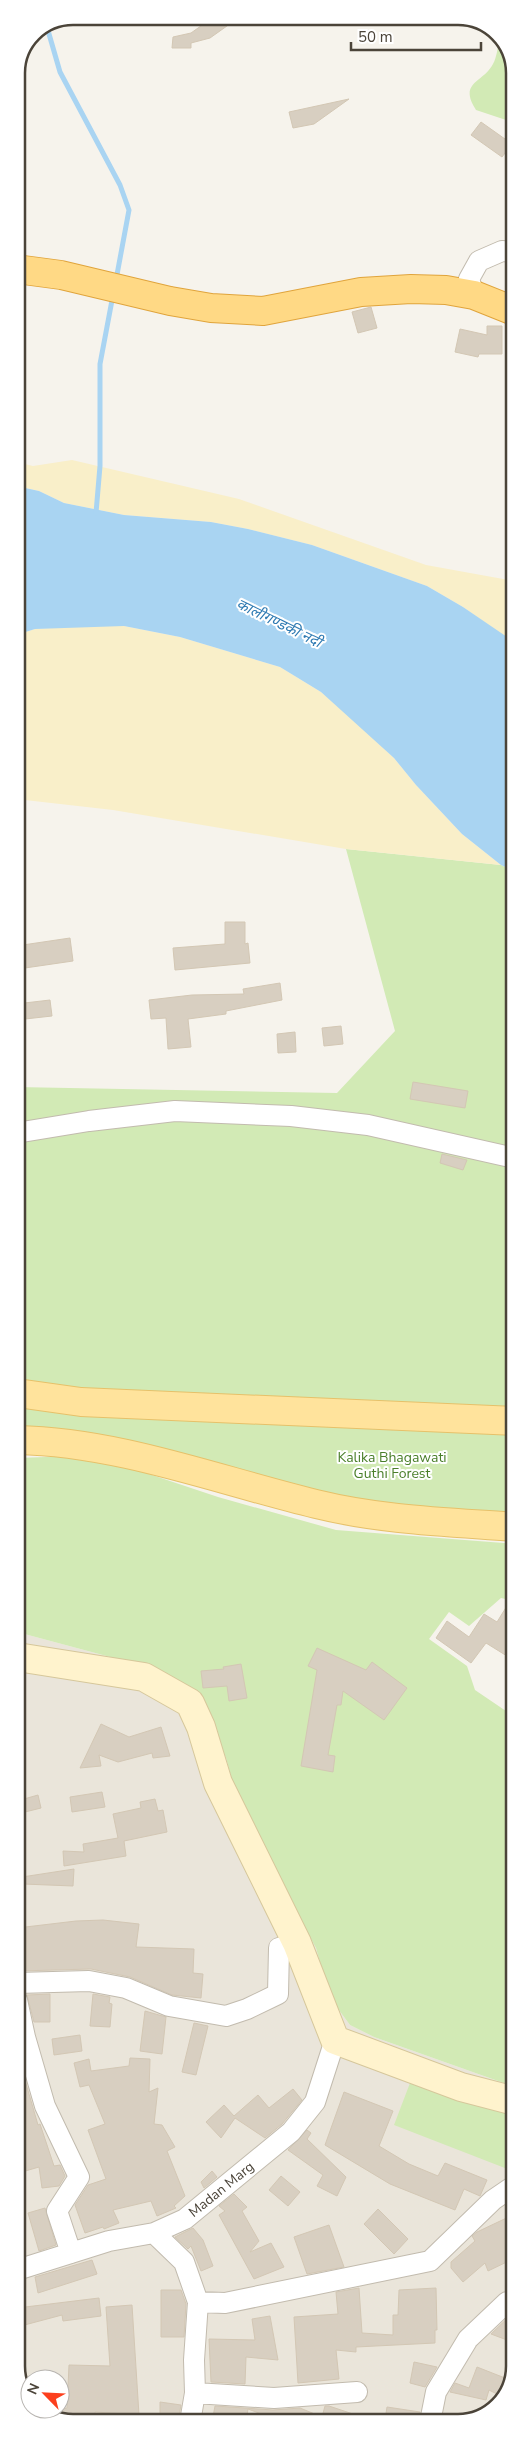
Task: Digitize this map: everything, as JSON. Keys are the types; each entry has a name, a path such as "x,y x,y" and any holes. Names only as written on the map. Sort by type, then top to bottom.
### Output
{"highway":[{"path":"25,270 61,274 192,306 250,311 263,311 361,292 438,290 474,295 506,308"}],"main road":[{"path":"25,1394 81,1402 506,1421"},
{"path":"25,1441 78,1444 352,1512 409,1519 506,1526"},
{"path":"25,1658 144,1677 190,1703 201,1727 218,1783 297,1943 335,2040 461,2087 506,2099"}],"street":[{"path":"474,295 469,279 479,261 502,251 506,251"},
{"path":"25,1132 90,1121 175,1111 291,1116 368,1125 506,1156"},
{"path":"25,1983 89,1981 126,1988 169,2006 226,2016 247,2009 278,1994 278,1948 297,1943"},
{"path":"25,2037 45,2106 79,2177 57,2210 71,2253"},
{"name":"Madan Marg","path":"25,2267 109,2242 154,2233 185,2219 292,2132 315,2102 335,2040"},
{"path":"198,2302 225,2303 430,2260 493,2200 506,2191"},
{"path":"154,2233 184,2262 198,2302 194,2360 195,2393 191,2414"},
{"path":"432,2414 436,2392 468,2339 506,2303"},
{"path":"195,2393 274,2398 357,2392"}],"shaded area":[{"path":"25,1634 155,1669 195,1690 226,1758 235,1791 316,1948 330,1998 350,2025 374,2037 506,2084 505,2375 500,2390 487,2404 479,2409 458,2414 70,2414 70,2369 25,2369"}],"green space":[{"path":"498,46 506,67 506,120 476,110 471,101 471,88 489,70"},
{"path":"346,849 501,865 506,867 506,1410 71,1392 25,1380 25,1087 337,1093 395,1031"},
{"name":"Kalika Bhagawati Guthi Forest","path":"25,1397 506,1433 506,1514 391,1507 25,1434"},
{"path":"74,1456 110,1461 218,1497 336,1530 506,1543 506,1599 501,1598 469,1626 449,1612 429,1639 467,1666 475,1690 506,1711 506,2084 374,2037 350,2025 330,1998 316,1948 251,1826 235,1791 226,1758 195,1690 155,1669 25,1634 25,1458"},
{"path":"410,2083 506,2111 506,2169 394,2125"}],"sand":[{"path":"72,460 239,499 426,565 506,580 506,637 463,607 427,586 312,545 211,522 124,515 64,503 39,491 25,488 25,464 33,466"},
{"path":"124,626 180,637 280,667 321,692 356,722 394,758 416,785 462,834 501,865 346,849 113,810 25,800 25,632 35,629"}],"water":[{"name":"कालीगण्डकी नदी","path":"25,488 39,491 64,503 124,515 211,522 248,529 312,545 427,586 463,607 506,636 506,867 462,834 416,785 394,758 321,692 280,667 180,637 124,626 35,629 25,632"}],"building":[{"path":"202,25 228,25 210,38 191,43 191,48 172,48 173,37 191,33"},
{"path":"349,99 314,124 293,128 289,112"},
{"path":"481,122 506,140 506,152 502,157 471,135"},
{"path":"371,307 377,328 358,333 352,312"},
{"path":"487,326 502,326 502,354 479,354 478,357 455,352 460,329 487,335"},
{"path":"225,922 245,922 245,944 248,943 250,963 175,970 173,948 225,944"},
{"path":"70,938 73,961 25,968 25,945"},
{"path":"280,983 282,1000 226,1011 226,1014 188,1019 191,1047 168,1049 166,1018 151,1019 149,1000 192,995 244,994 243,989"},
{"path":"50,1000 52,1016 25,1019 25,1003"},
{"path":"341,1026 343,1044 324,1046 322,1028"},
{"path":"295,1032 296,1052 278,1053 277,1034"},
{"path":"413,1082 468,1091 465,1108 410,1099"},
{"path":"442,1154 467,1160 463,1170 440,1163"},
{"path":"506,1608 506,1655 486,1643 471,1663 436,1638 447,1621 469,1637 484,1614 497,1622"},
{"path":"317,1648 366,1670 372,1662 407,1688 384,1720 343,1691 341,1705 337,1705 328,1755 335,1756 333,1772 301,1766 317,1670 308,1666"},
{"path":"241,1664 247,1698 229,1701 227,1686 203,1688 201,1671 224,1669 223,1667"},
{"path":"101,1724 129,1737 161,1727 170,1756 153,1758 152,1753 118,1762 99,1755 101,1766 80,1768"},
{"path":"102,1792 105,1807 72,1812 70,1797"},
{"path":"38,1795 41,1808 25,1812 25,1799"},
{"path":"155,1799 158,1811 163,1810 167,1832 124,1841 126,1856 64,1866 63,1851 84,1852 83,1844 118,1838 113,1814 141,1808 140,1802"},
{"path":"74,1869 73,1886 25,1884 25,1877"},
{"path":"103,1920 139,1924 136,1947 194,1949 193,1973 203,1974 201,1998 172,1995 130,1977 91,1969 25,1971 25,1927"},
{"path":"50,1994 50,2022 34,2022 27,1995"},
{"path":"93,1994 110,1997 109,2003 112,2004 110,2027 90,2026"},
{"path":"145,2011 166,2017 162,2054 140,2051"},
{"path":"194,2023 208,2026 196,2075 182,2072"},
{"path":"80,2035 82,2051 54,2055 52,2039"},
{"path":"130,2058 150,2059 149,2092 158,2088 154,2124 162,2125 175,2147 167,2151 185,2196 174,2206 176,2208 157,2216 151,2201 113,2210 119,2223 104,2229 103,2227 85,2233 75,2205 88,2185 106,2179 88,2130 105,2124 89,2085 80,2087 74,2063 89,2059 91,2071 129,2066"},
{"path":"25,2080 38,2125 40,2124 54,2166 60,2165 65,2176 59,2186 42,2188 39,2167 25,2171"},
{"path":"293,2089 302,2100 282,2124 265,2138 235,2118 221,2138 206,2122 224,2105 234,2116 258,2095 269,2108"},
{"path":"344,2092 393,2111 379,2146 409,2164 438,2176 445,2163 487,2180 480,2196 464,2189 455,2210 390,2184 325,2145"},
{"path":"307,2130 311,2133 307,2139 346,2177 337,2196 317,2186 323,2175 288,2150"},
{"path":"212,2171 217,2177 204,2188 201,2182"},
{"path":"281,2176 300,2192 288,2206 269,2190"},
{"path":"234,2194 247,2207 242,2211 259,2241 250,2252 271,2243 284,2267 254,2279 219,2215 225,2211 219,2206"},
{"path":"45,2208 56,2245 39,2251 28,2213"},
{"path":"378,2209 408,2239 394,2254 364,2224"},
{"path":"506,2218 506,2262 488,2271 485,2263 463,2282 451,2268 451,2262 475,2241 472,2236"},
{"path":"329,2225 344,2267 307,2274 294,2237"},
{"path":"193,2228 203,2240 213,2266 201,2271 191,2246 188,2249 175,2237"},
{"path":"92,2260 97,2274 38,2293 35,2277"},
{"path":"359,2288 362,2333 393,2335 393,2315 398,2315 399,2290 436,2288 437,2330 435,2330 435,2343 356,2347 356,2352 336,2350 339,2379 298,2383 294,2317 338,2314 336,2292"},
{"path":"161,2290 181,2290 186,2304 184,2337 161,2337"},
{"path":"99,2298 101,2316 63,2321 62,2315 25,2325 25,2307"},
{"path":"132,2305 139,2414 95,2412 95,2414 70,2414 69,2365 110,2366 106,2307"},
{"path":"270,2316 278,2360 246,2357 245,2384 211,2382 209,2339 255,2340 252,2319"},
{"path":"506,2320 506,2340 491,2334"},
{"path":"414,2362 437,2367 425,2387 410,2383"},
{"path":"477,2367 504,2378 497,2394 489,2390 486,2400 450,2392 455,2383 469,2388"},
{"path":"160,2402 181,2405 179,2414 160,2414"},
{"path":"215,2406 273,2410 300,2408 315,2414 261,2414 248,2409 247,2414 214,2414"},
{"path":"325,2406 353,2414 323,2414"},
{"path":"387,2407 420,2412 420,2414 386,2414"}],"waterway":[{"path":"48,32 60,72 120,185 129,210 116,280"},
{"path":"96,513 100,466 100,364 113,295"}]}
